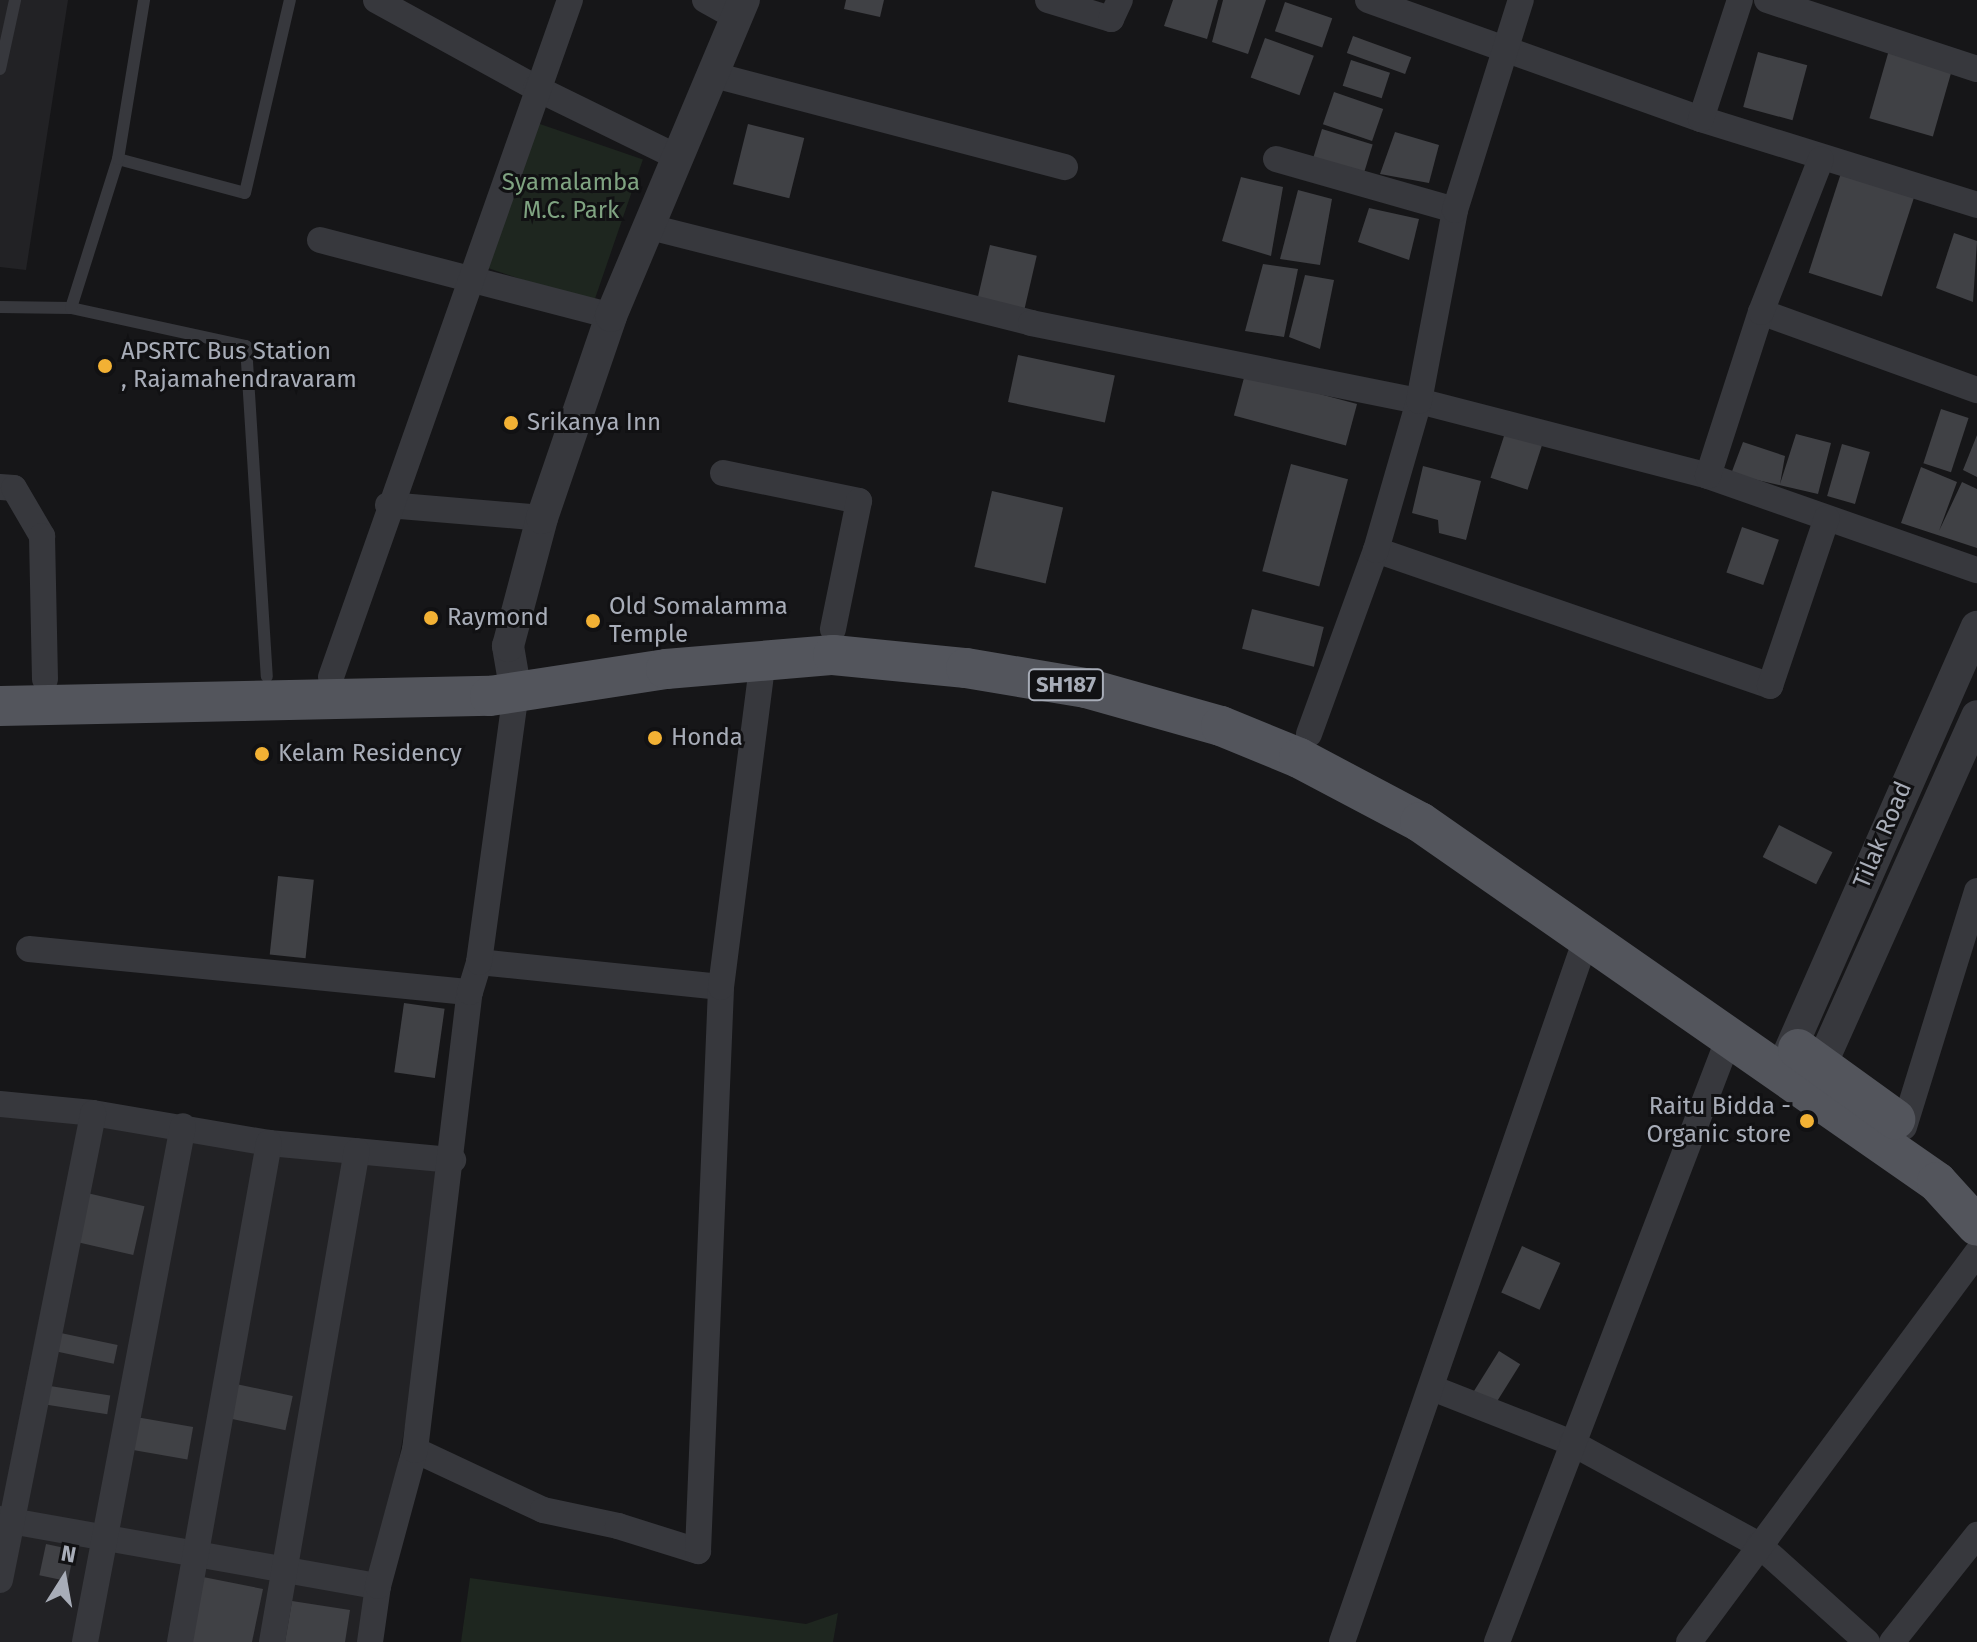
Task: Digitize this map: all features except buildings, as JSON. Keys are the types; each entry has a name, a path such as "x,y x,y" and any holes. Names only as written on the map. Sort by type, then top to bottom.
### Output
{"main road":[{"name":"SH187","path":"0,680 267,676 514,681 663,643 833,629 969,642 1092,663 1229,702 1309,734 1433,799 1801,1068 1937,1182 1977,1226"},
{"name":"SH187","path":"0,706 332,703 514,681 833,655 966,668 1086,688 1221,726 1299,758 1420,822 1730,1035 1801,1068 1904,1127 1954,1163 1977,1188"}],"street":[{"path":"376,0 536,88 675,156"},
{"path":"331,677 388,505 570,0"},
{"path":"370,1642 378,1586 415,1450 453,1160 470,992 479,962 514,681 508,646 542,518 611,316 650,227 675,156 740,8 705,0"},
{"path":"1048,0 1111,19 1120,0"},
{"path":"1368,0 1701,119 1821,159 1977,205"},
{"path":"1309,734 1376,550 1419,401 1455,210 1503,47 1521,0"},
{"path":"1701,119 1740,0"},
{"path":"1767,0 1977,69"},
{"path":"710,74 1065,167"},
{"path":"1276,159 1455,210"},
{"path":"1708,476 1761,312 1821,159"},
{"path":"650,227 1031,323 1419,401 1708,476 1977,570"},
{"path":"320,240 611,316"},
{"path":"1761,312 1977,390"},
{"path":"723,473 859,501 833,629"},
{"path":"0,487 14,488 42,536 45,679"},
{"path":"388,505 542,518"},
{"path":"1376,550 1770,686 1827,518"},
{"name":"Tilak Road","path":"1801,1068 1977,627"},
{"path":"415,1450 543,1510 618,1526 698,1551 721,987 763,660"},
{"name":"Tilak Road","path":"1801,1068 1977,716"},
{"path":"1904,1127 1977,891"},
{"path":"1342,1642 1587,936"},
{"path":"29,949 470,992"},
{"path":"479,962 721,987"},
{"path":"1497,1642 1730,1035"},
{"path":"0,1104 183,1126 269,1143 453,1160"},
{"path":"0,1580 5,1520 93,1113"},
{"path":"85,1642 183,1126"},
{"path":"180,1642 269,1143"},
{"path":"272,1642 357,1151"},
{"path":"1689,1642 1977,1253"},
{"path":"1432,1388 1572,1443 1759,1545 1867,1642"},
{"path":"5,1520 378,1586"},
{"path":"1892,1642 1977,1535"}],"lane":[{"path":"0,69 15,0"},
{"path":"71,308 118,159 144,0"},
{"path":"118,159 245,193 290,0"},
{"path":"0,307 71,308 246,346 267,676"}],"shaded area":[{"path":"0,0 68,0 26,270 0,267"},
{"path":"0,1103 453,1160 366,1642 0,1642"}],"green space":[{"name":"Syamalamba M.C. Park","path":"537,123 643,159 593,304 487,268"},
{"path":"470,1578 806,1624 838,1613 833,1642 461,1642"}],"place":[{"name":"APSRTC Bus Station , Rajamahendravaram","path":"105,366"},
{"name":"Srikanya Inn","path":"511,423"},
{"name":"Raymond","path":"431,618"},
{"name":"Old Somalamma Temple","path":"593,621"},
{"name":"Honda","path":"655,738"},
{"name":"Kelam Residency","path":"262,754"},
{"name":"Raitu Bidda - Organic store","path":"1807,1121"}]}
